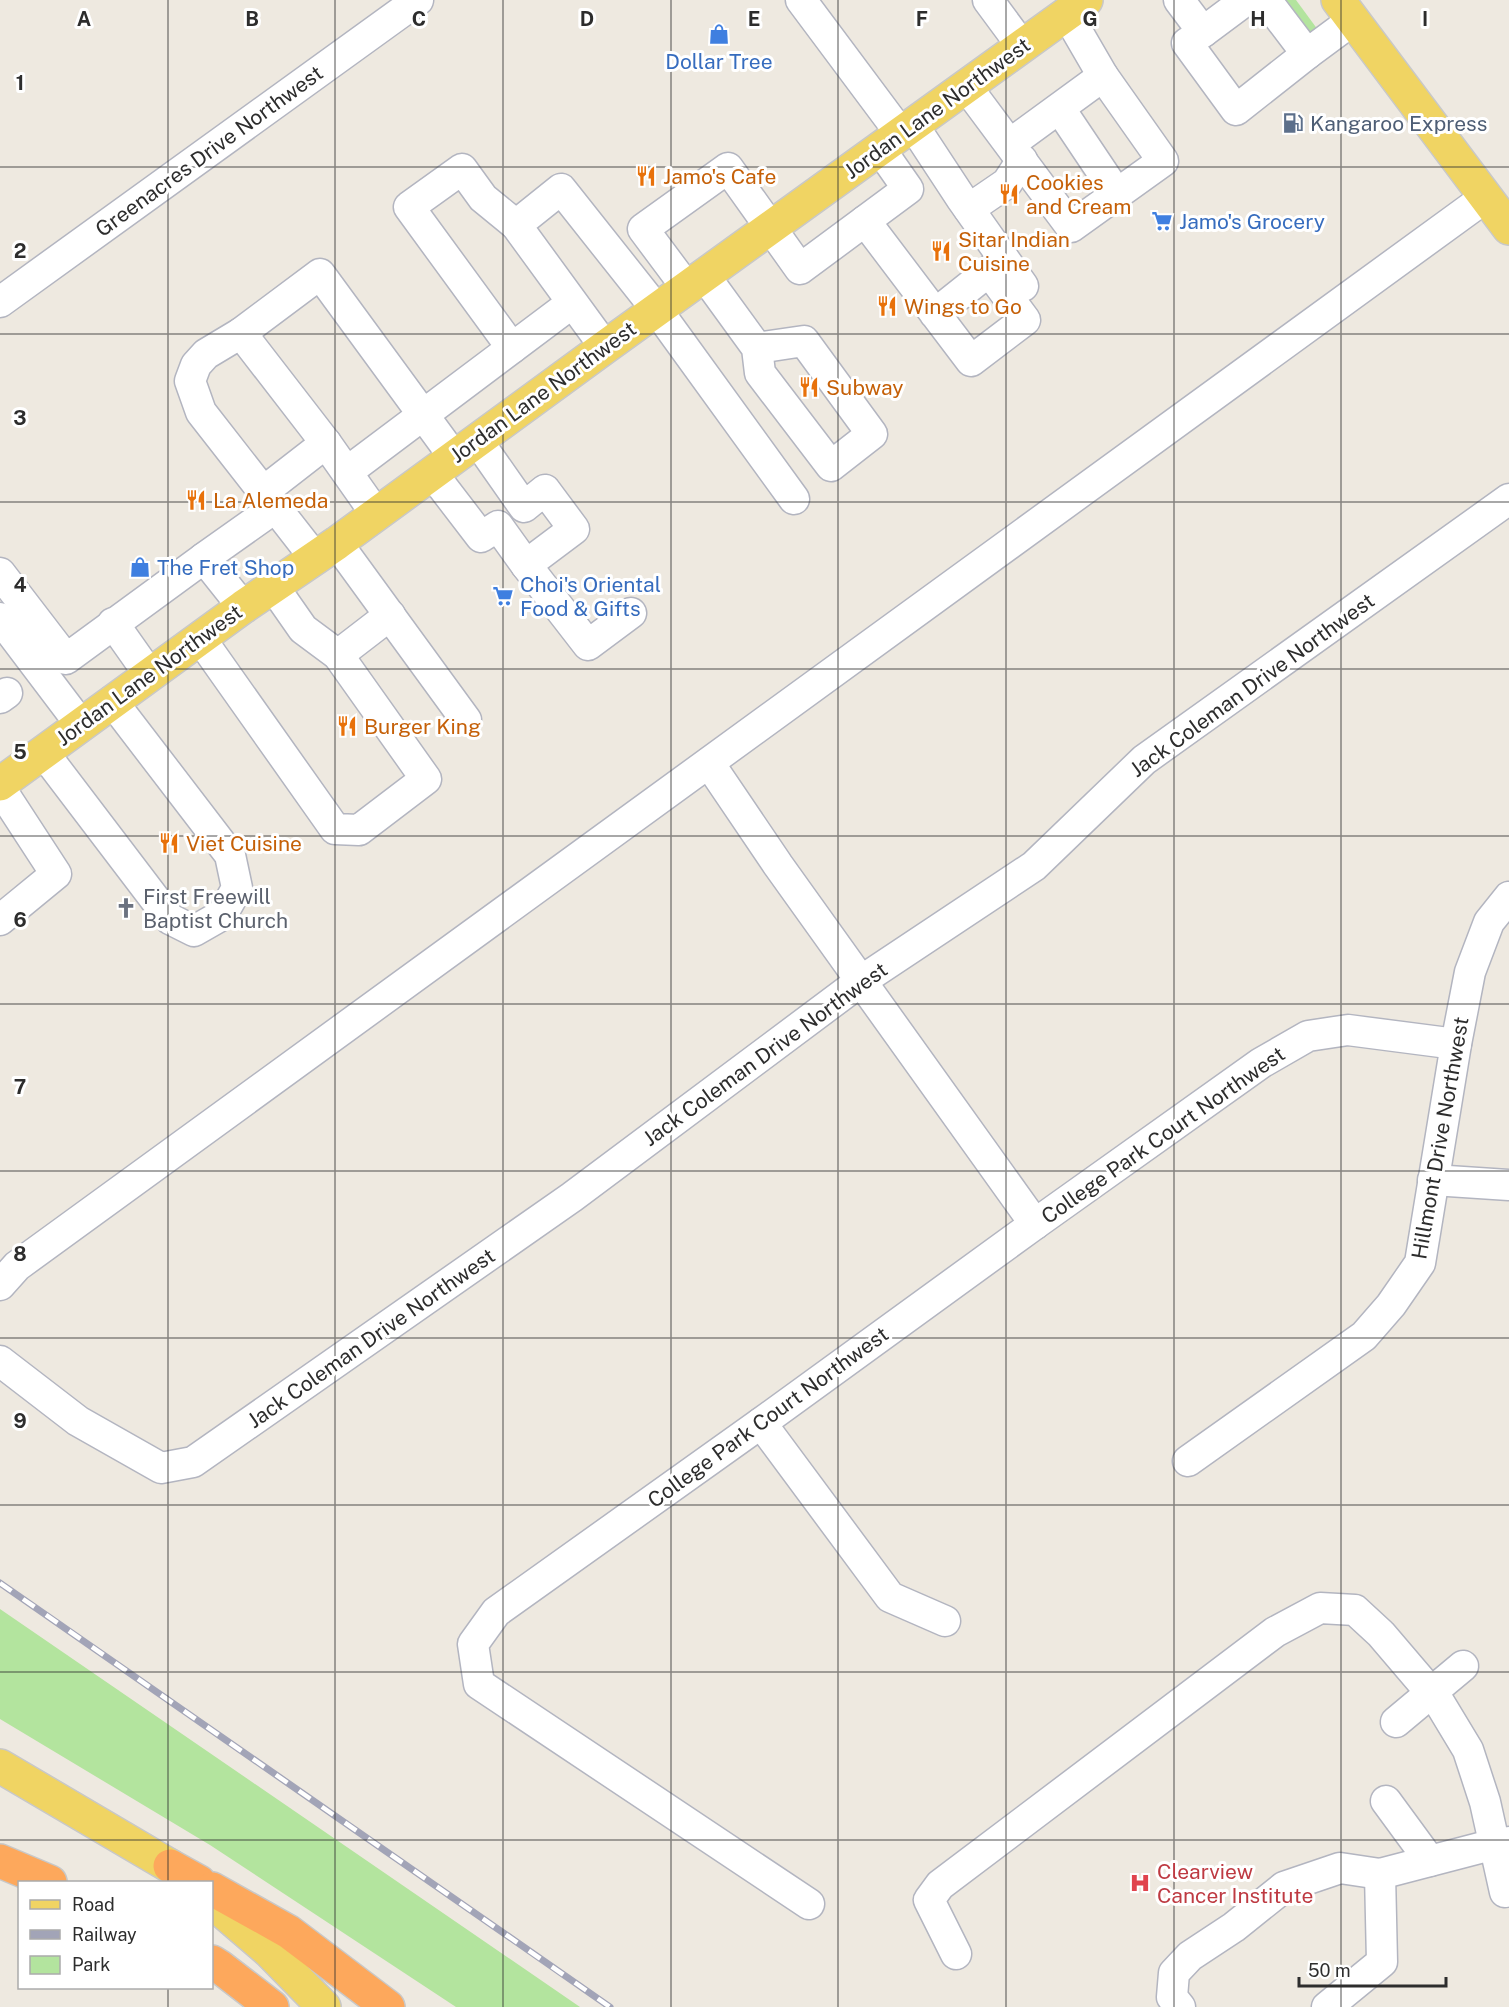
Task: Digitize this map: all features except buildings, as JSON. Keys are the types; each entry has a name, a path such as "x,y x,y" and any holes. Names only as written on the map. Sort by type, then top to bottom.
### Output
{"highway":[{"path":"0,1861 48,1881"},
{"path":"179,1874 197,1881"},
{"path":"213,1890 289,1932 388,2007"},
{"path":"213,1963 272,2007"}],"main road":[{"path":"1343,4 1509,228"},
{"name":"Jordan Lane Northwest","path":"2,778 43,752 149,674 326,550 1077,7"},
{"path":"0,1766 179,1874"},
{"path":"213,1903 269,1951 324,2007"}],"street":[{"name":"Greenacres Drive Northwest","path":"0,302 417,0"},
{"path":"801,0 898,136 969,209 1044,315"},
{"path":"988,0 1022,46"},
{"path":"1179,0 1203,32"},
{"path":"1246,0 1187,43 1236,110 1307,54 1343,4"},
{"path":"1266,0 1307,54"},
{"path":"966,86 1071,227 1163,161 1103,76 1077,7"},
{"path":"969,209 1007,183 1016,152 1060,109 1103,76"},
{"path":"1060,109 1117,194"},
{"path":"757,348 643,229 728,168 800,269 908,189 898,136"},
{"path":"512,348 409,207 462,168 483,198 516,225 605,347"},
{"path":"516,225 561,189 657,310 794,499"},
{"path":"0,1285 16,1266 1486,197"},
{"path":"865,221 935,314"},
{"path":"466,720 390,615 326,550 270,500 201,411 190,381 196,365 206,354 241,333 320,274 455,457 524,507"},
{"path":"346,472 572,303"},
{"path":"241,333 326,443 376,514"},
{"path":"0,573 66,659 204,558 270,500 326,443"},
{"path":"455,457 481,537 545,490 574,529 526,565"},
{"name":"Jack Coleman Drive Northwest","path":"0,1360 78,1421 161,1468 193,1462 572,1197 861,981 1034,866 1144,760 1509,499"},
{"path":"498,525 588,645 632,613"},
{"path":"204,558 243,607"},
{"path":"200,638 335,829 359,830 426,780 338,655 303,628 273,586"},
{"path":"338,655 390,615"},
{"path":"0,618 81,725"},
{"path":"113,623 149,674"},
{"path":"43,752 170,919 194,931 222,915 237,888 230,855 112,701"},
{"path":"709,763 778,865 1035,1224"},
{"path":"0,920 56,874 2,778"},
{"name":"Hillmont Drive Northwest","path":"1188,1461 1364,1336 1391,1305 1420,1263 1470,972 1489,922 1509,897"},
{"name":"College Park Court Northwest","path":"809,1904 479,1684 473,1644 495,1612 1035,1224 1261,1064 1308,1036 1348,1030 1456,1044"},
{"path":"1433,1180 1509,1185"},
{"path":"761,1423 890,1597 945,1621"},
{"path":"956,1954 929,1900 940,1884 1275,1632 1320,1608 1355,1610 1381,1634 1439,1702 1468,1750 1485,1802 1502,1843 1505,1892"},
{"path":"1396,1722 1463,1666"},
{"path":"1386,1801 1430,1861"},
{"path":"1180,2007 1173,1997 1174,1973 1190,1956 1234,1927 1284,1887 1340,1868 1380,1874 1502,1843"},
{"path":"1328,2007 1382,1962 1380,1874"}],"green space":[{"path":"1284,0 1296,0 1318,30 1309,33"},
{"path":"0,1609 580,2007 456,2007 210,1845 0,1719"}],"railway":[{"path":"0,1583 610,2007"}],"place":[{"name":"Dollar Tree","path":"719,34"},
{"name":"Kangaroo Express","path":"1293,123"},
{"name":"Jamo's Cafe","path":"646,176"},
{"name":"Cookies and Cream","path":"1009,194"},
{"name":"Jamo's Grocery","path":"1162,221"},
{"name":"Sitar Indian Cuisine","path":"941,251"},
{"name":"Wings to Go","path":"887,306"},
{"name":"Subway","path":"809,387"},
{"name":"La Alemeda","path":"196,500"},
{"name":"The Fret Shop","path":"140,567"},
{"name":"Choi's Oriental Food & Gifts","path":"503,596"},
{"name":"Burger King","path":"347,726"},
{"name":"Viet Cuisine","path":"169,843"},
{"name":"First Freewill Baptist Church","path":"126,908"},
{"name":"Clearview Cancer Institute","path":"1140,1883"}]}
